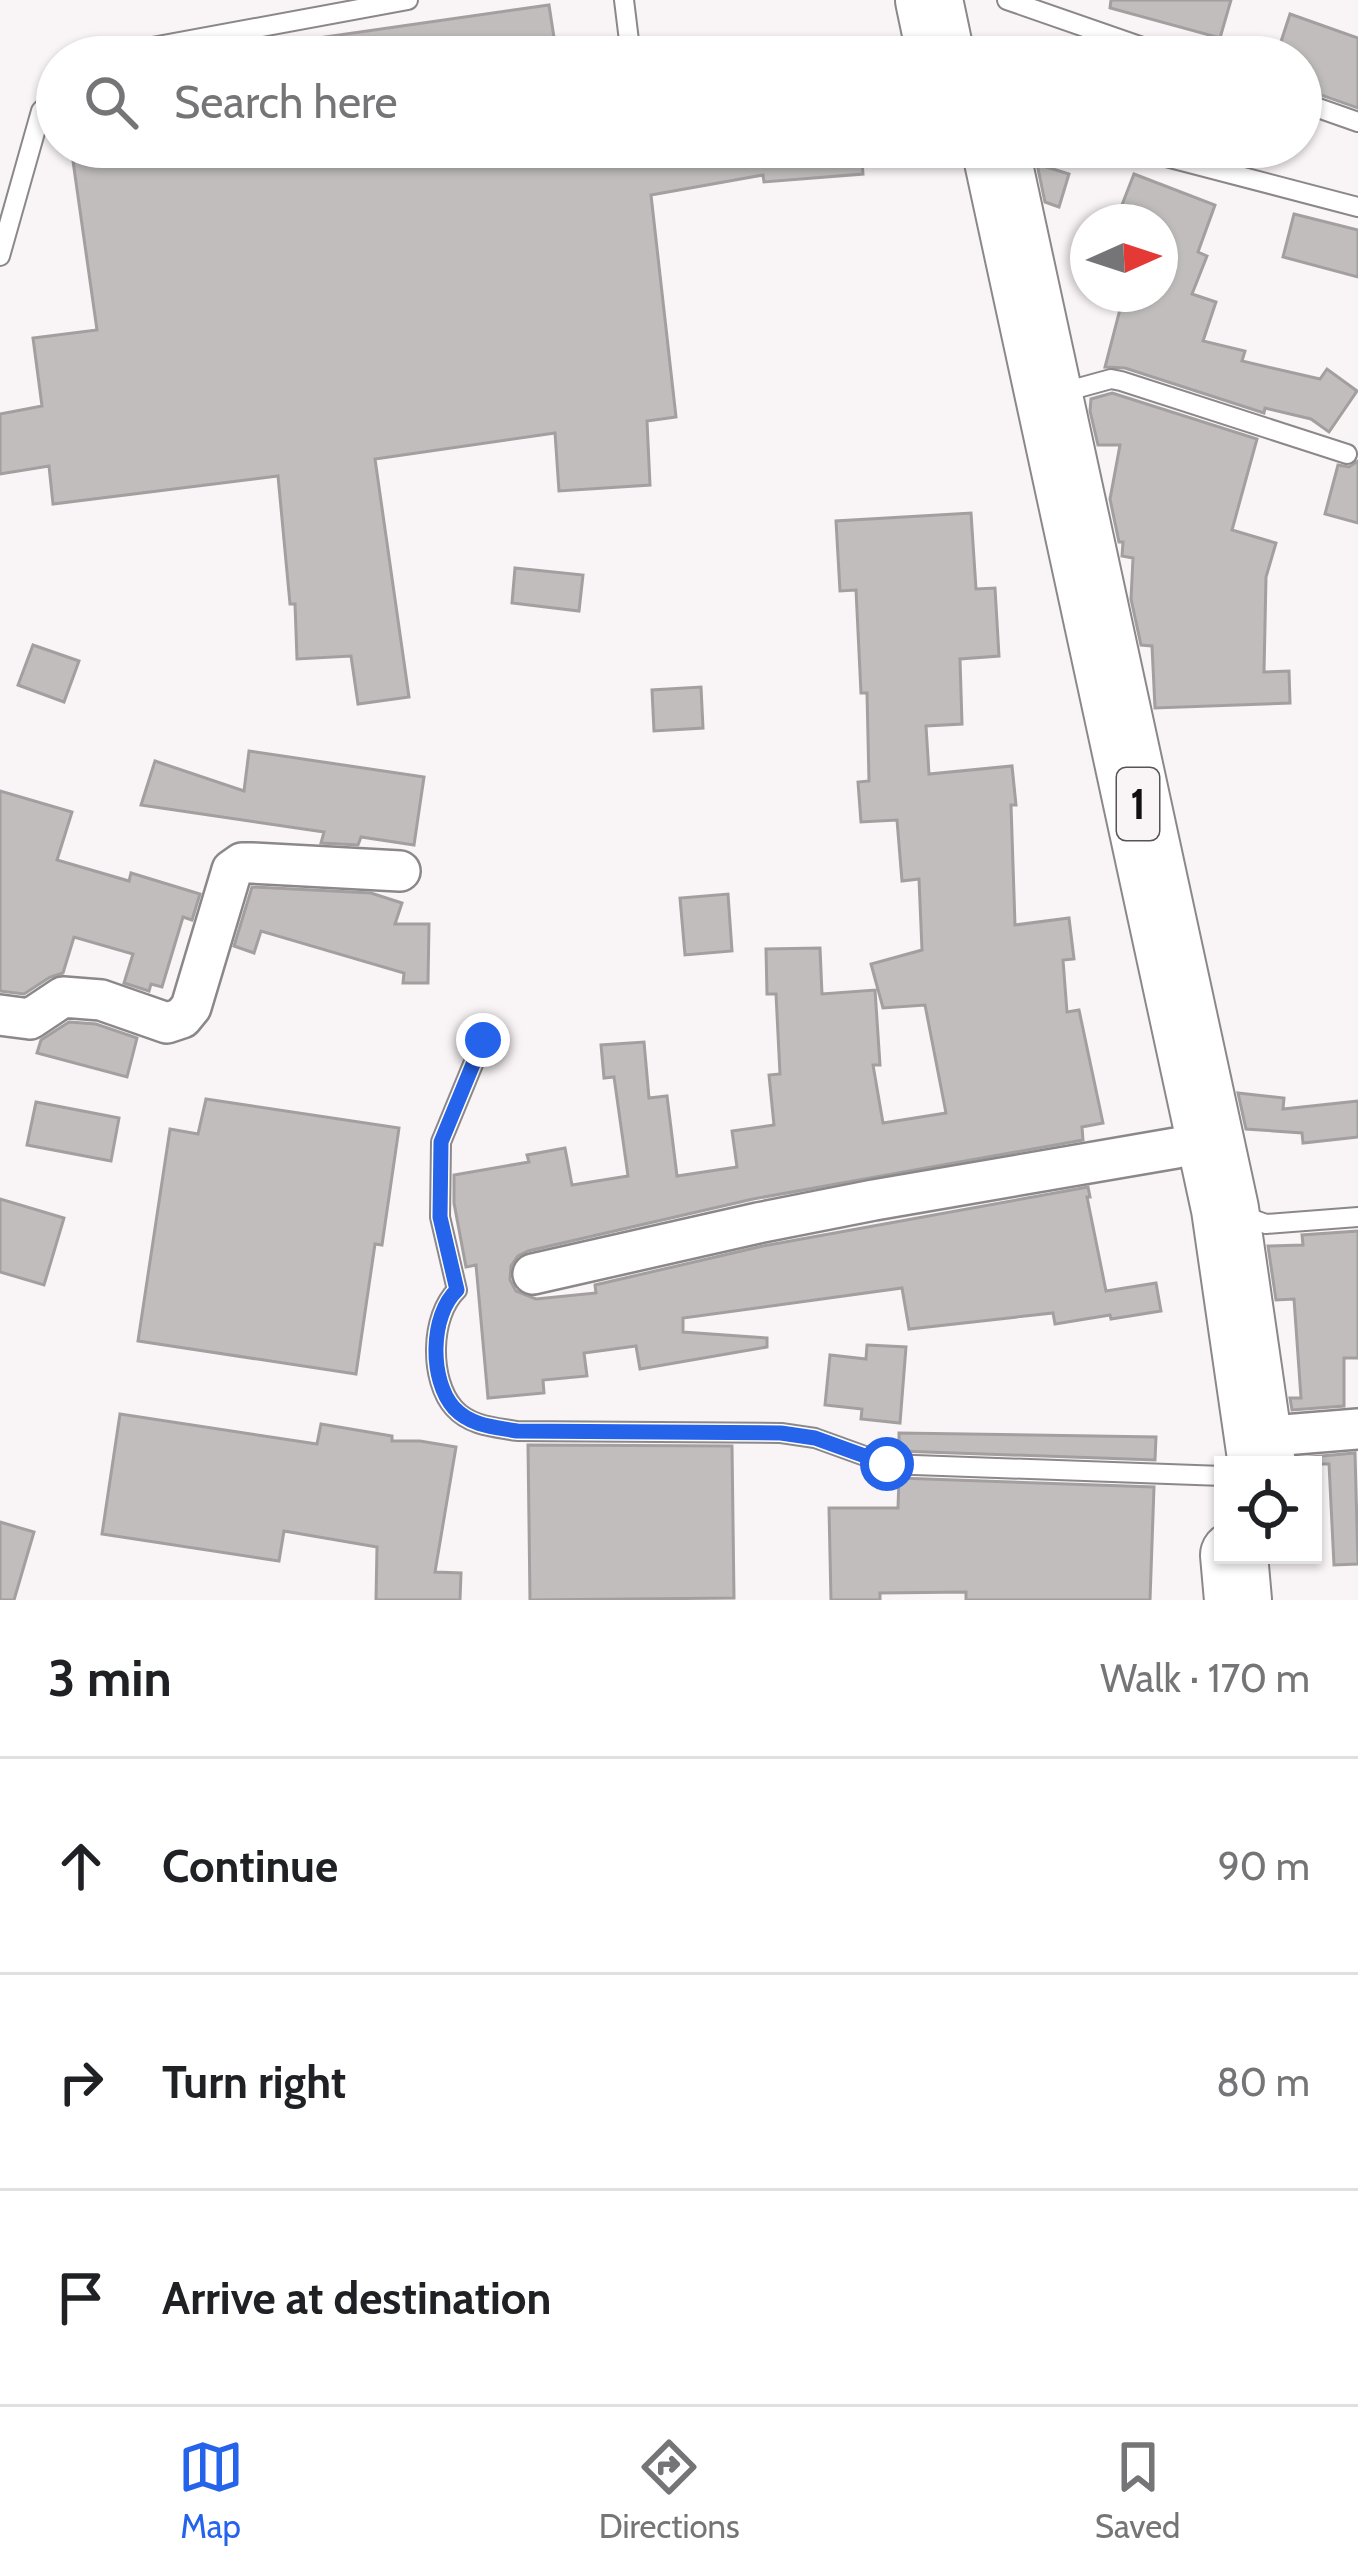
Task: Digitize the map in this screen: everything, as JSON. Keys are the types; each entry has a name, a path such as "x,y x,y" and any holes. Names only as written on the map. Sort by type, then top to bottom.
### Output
{"highway":[{"path":"929,0 937,36"},
{"path":"967,0 974,36"},
{"name":"1","path":"965,168 1241,1456"},
{"name":"1","path":"1000,168 1226,1209 1242,1456"},
{"path":"1235,1564 1238,1600"},
{"path":"1270,1564 1271,1600"}],"street":[{"path":"0,1015 30,1019 62,997 101,1000 175,1022 191,1007 232,870 242,863 400,871"},
{"path":"533,1274 828,1209 1176,1148"},
{"path":"1260,1456 1358,1429"}],"lane":[{"path":"212,36 408,0"},
{"path":"624,0 628,36"},
{"path":"1007,0 1111,36"},
{"path":"1322,109 1358,122"},
{"path":"0,256 36,129"},
{"path":"1210,168 1358,206"},
{"path":"1050,395 1111,379 1348,454"},
{"path":"483,1040 441,1142 440,1217 457,1290 446,1300 436,1329 440,1386 455,1409 477,1424 517,1431 781,1433 815,1438 887,1464 1214,1461"},
{"path":"1226,1209 1266,1224 1358,1217"}],"building":[{"path":"1111,0 1231,0 1221,36 1110,8"},
{"path":"549,5 554,36 332,36"},
{"path":"1290,14 1358,38 1358,108 1322,95 1322,36 1283,36"},
{"path":"74,168 863,168 863,174 764,182 763,175 651,195 676,417 647,421 650,485 559,491 555,433 375,459 409,697 358,704 351,656 297,659 295,604 290,604 278,476 53,504 49,466 0,474 0,414 42,406 33,338 97,330"},
{"path":"1038,168 1069,174 1059,207 1045,202"},
{"path":"1134,174 1215,205 1198,252 1207,256 1192,294 1216,302 1203,341 1245,351 1242,361 1320,379 1327,369 1357,391 1329,432 1311,419 1265,408 1264,413 1125,368 1105,367 1119,312 1178,312 1178,204 1122,204"},
{"path":"1294,214 1358,230 1358,277 1283,257"},
{"path":"1112,393 1257,439 1232,530 1276,543 1266,577 1264,672 1289,671 1290,703 1155,708 1152,646 1141,645 1131,599 1133,558 1122,556 1123,542 1119,542 1110,499 1120,445 1098,445 1090,411 1091,399"},
{"path":"1358,461 1358,523 1325,514 1338,465 1349,467"},
{"path":"971,513 976,589 995,588 999,656 960,659 962,724 926,726 929,774 1012,766 1015,925 1069,918 1074,959 1063,960 1067,1012 1079,1010 1103,1123 1082,1127 1083,1140 753,1199 528,1251 511,1266 510,1280 516,1291 536,1299 596,1293 595,1285 763,1246 1088,1187 1106,1291 1156,1283 1161,1311 1055,1324 1053,1313 909,1329 902,1288 683,1318 683,1332 767,1338 767,1347 640,1369 636,1346 584,1353 587,1376 543,1380 544,1393 488,1398 476,1265 466,1267 454,1203 454,1175 529,1162 527,1155 565,1148 572,1185 628,1176 614,1077 604,1078 601,1045 644,1042 649,1098 667,1096 677,1176 737,1167 732,1131 774,1125 769,1075 780,1074 776,994 767,994 766,949 820,948 822,994 875,990 880,1065 873,1065 883,1123 946,1113 925,1005 883,1008 871,964 922,950 919,879 902,881 897,820 861,822 858,782 869,781 867,693 861,693 856,590 840,591 836,521"},
{"path":"515,568 583,575 579,611 512,603"},
{"path":"33,645 79,661 64,702 18,685"},
{"path":"701,687 703,728 654,731 652,690"},
{"path":"249,751 424,777 414,845 361,837 358,845 321,843 324,832 141,805 155,761 244,791"},
{"path":"0,791 72,812 57,860 129,881 131,873 200,894 192,920 183,917 162,987 151,984 149,991 124,983 133,954 74,937 63,973 24,994 0,991"},
{"path":"252,887 371,893 402,903 395,924 429,924 428,983 403,983 404,973 261,931 254,953 234,946"},
{"path":"728,894 732,951 685,955 680,898"},
{"path":"69,1022 96,1024 137,1038 127,1077 37,1053 41,1040"},
{"path":"1238,1093 1284,1098 1283,1109 1358,1101 1358,1137 1303,1143 1302,1133 1246,1129"},
{"path":"206,1099 399,1128 382,1245 375,1244 356,1374 138,1341 170,1129 198,1134"},
{"path":"36,1102 119,1118 111,1161 27,1145"},
{"path":"0,1199 64,1218 44,1285 0,1272"},
{"path":"1358,1231 1358,1358 1344,1358 1344,1406 1292,1410 1290,1398 1301,1398 1294,1299 1276,1300 1268,1246 1303,1245 1302,1235"},
{"path":"867,1345 906,1347 900,1423 861,1419 862,1409 825,1405 830,1355 866,1359"},
{"path":"120,1414 317,1444 321,1424 392,1436 392,1441 456,1447 435,1572 461,1573 460,1600 376,1600 377,1547 284,1531 279,1561 102,1534"},
{"path":"899,1433 1156,1437 1155,1460 899,1451"},
{"path":"528,1445 732,1446 734,1598 530,1600"},
{"path":"1355,1453 1358,1564 1334,1565 1329,1464 1322,1464 1321,1456"},
{"path":"899,1478 1154,1487 1150,1600 966,1600 966,1592 880,1593 880,1600 831,1600 829,1508 898,1508"},
{"path":"0,1522 34,1532 14,1600 0,1600"}],"route":[{"path":"483,1040 441,1142 440,1217 457,1290 446,1300 436,1329 440,1386 455,1409 477,1424 517,1431 781,1433 815,1438 887,1464"}]}
